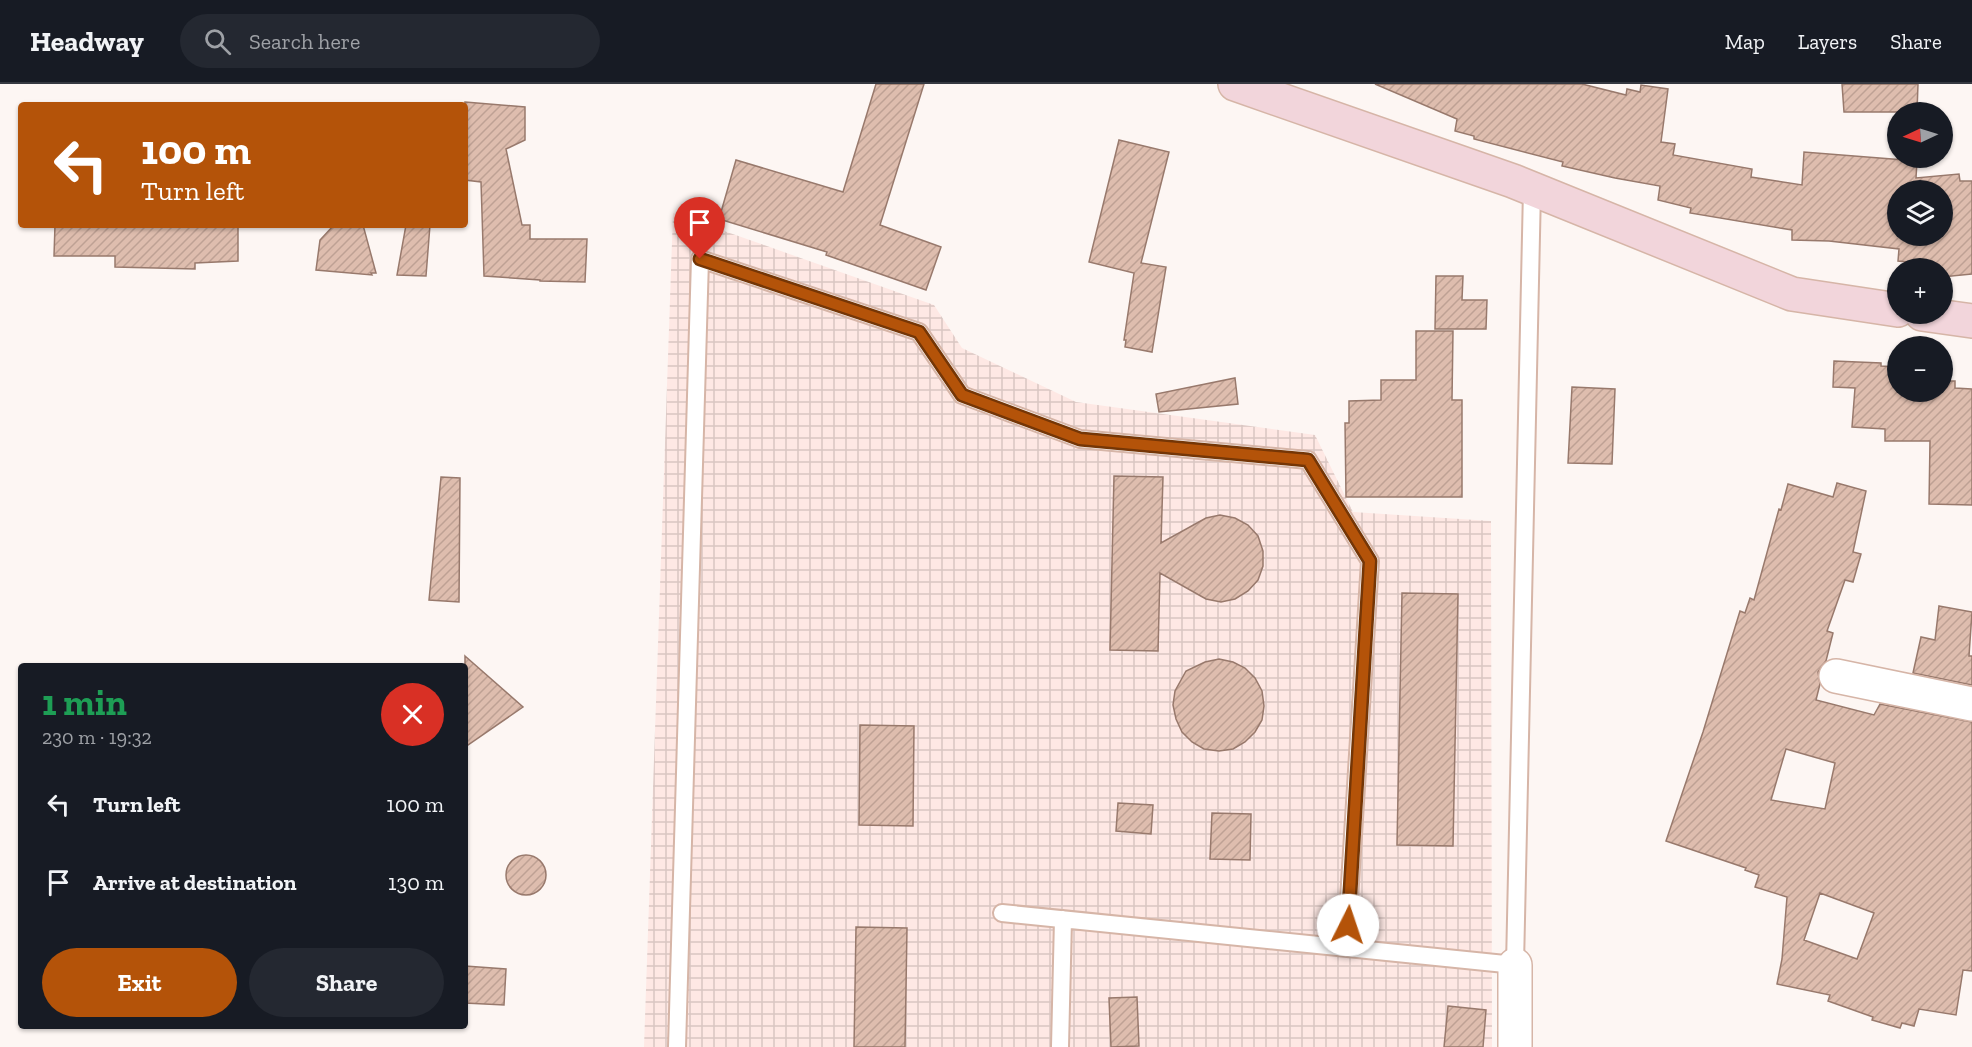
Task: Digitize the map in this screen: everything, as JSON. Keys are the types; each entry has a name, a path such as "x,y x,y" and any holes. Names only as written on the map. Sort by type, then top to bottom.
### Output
{"main road":[{"path":"1235,84 1532,189 1792,294 1887,308"},
{"path":"1953,318 1972,321"}],"street":[{"path":"1836,676 1972,704"},
{"path":"1515,965 1515,1047"}],"lane":[{"path":"1002,913 1515,965 1532,189"},
{"path":"677,1047 700,259 919,332 962,395 1080,439 1308,460 1370,561 1346,948"},
{"path":"1060,1047 1063,919"}],"shaded area":[{"path":"673,213 934,305 962,348 1076,402 1315,435 1353,512 1491,521 1492,1047 644,1047"}],"building":[{"path":"876,84 924,84 880,225 941,247 926,290 826,255 827,252 719,219 736,160 843,192"},
{"path":"1375,84 1582,84 1626,95 1627,89 1640,92 1641,85 1668,89 1661,142 1675,144 1673,155 1752,169 1751,177 1802,185 1804,152 1887,159 1887,168 1917,168 1916,178 1959,174 1960,181 1972,181 1972,274 1953,276 1953,258 1898,258 1899,249 1829,241 1792,240 1792,230 1690,213 1691,208 1658,200 1660,186 1562,166 1563,162 1474,139 1474,136 1455,131 1457,119"},
{"path":"1842,84 1918,84 1917,102 1887,102 1887,112 1844,112"},
{"path":"468,102 525,107 525,140 506,149 522,225 530,225 530,239 587,239 585,282 484,276 481,182 468,180"},
{"path":"1119,140 1169,152 1141,263 1166,267 1152,352 1125,347 1126,340 1124,340 1134,273 1089,262"},
{"path":"55,228 238,228 238,261 195,263 195,269 115,267 115,256 54,256"},
{"path":"331,228 364,228 376,273 371,273 372,275 316,270 320,240"},
{"path":"405,228 430,228 426,276 397,275"},
{"path":"1436,276 1463,276 1462,300 1487,300 1486,329 1435,329"},
{"path":"1416,331 1453,331 1452,400 1462,400 1462,497 1346,497 1345,423 1349,423 1349,401 1381,400 1381,380 1416,380"},
{"path":"1834,361 1881,363 1881,366 1887,366 1887,402 1953,402 1953,381 1955,381 1955,388 1972,389 1972,505 1929,504 1930,441 1885,441 1885,429 1852,427 1855,388 1833,387"},
{"path":"1235,378 1238,404 1159,412 1156,394"},
{"path":"1572,387 1615,389 1612,464 1568,463"},
{"path":"1114,476 1163,477 1161,543 1206,518 1220,515 1235,518 1248,525 1258,536 1263,551 1263,566 1258,580 1248,591 1235,599 1221,602 1206,599 1160,573 1158,651 1110,650"},
{"path":"441,477 460,478 459,602 429,600"},
{"path":"1837,483 1866,491 1853,552 1861,554 1853,582 1845,580 1827,631 1833,633 1826,661 1818,672 1820,684 1816,700 1874,715 1880,704 1972,722 1972,971 1963,970 1956,1015 1919,1009 1914,1026 1902,1023 1900,1028 1872,1020 1873,1017 1828,1001 1830,995 1777,984 1782,959 1787,897 1755,887 1759,875 1745,870 1746,868 1666,841 1703,732 1740,611 1745,613 1750,598 1754,600 1788,484 1833,497","holes":["1786,749 1835,763 1825,809 1771,800","1820,893 1874,913 1857,959 1804,940"]},
{"path":"1402,593 1458,594 1453,846 1397,845"},
{"path":"1939,606 1972,612 1969,656 1972,656 1972,685 1913,673 1921,637 1935,640"},
{"path":"465,656 523,707 468,745 468,663 465,663"},
{"path":"1219,659 1245,668 1255,678 1262,691 1264,706 1262,720 1245,742 1233,749 1219,751 1204,749 1182,732 1173,705 1175,691 1186,671 1205,662"},
{"path":"860,725 914,726 913,826 859,825"},
{"path":"1118,803 1153,805 1151,834 1116,831"},
{"path":"1212,813 1251,814 1250,860 1210,859"},
{"path":"526,855 534,856 540,861 545,867 545,883 540,889 534,894 526,895 518,894 512,889 507,883 506,875 507,867 512,861 518,856"},
{"path":"856,927 907,928 905,1047 854,1047"},
{"path":"468,966 506,969 504,1005 468,1003"},
{"path":"1137,997 1139,1046 1111,1047 1109,998"},
{"path":"1448,1006 1486,1010 1483,1047 1444,1047"}],"route":[{"path":"700,259 919,332 962,395 1080,439 1308,460 1370,561 1348,925"}]}
